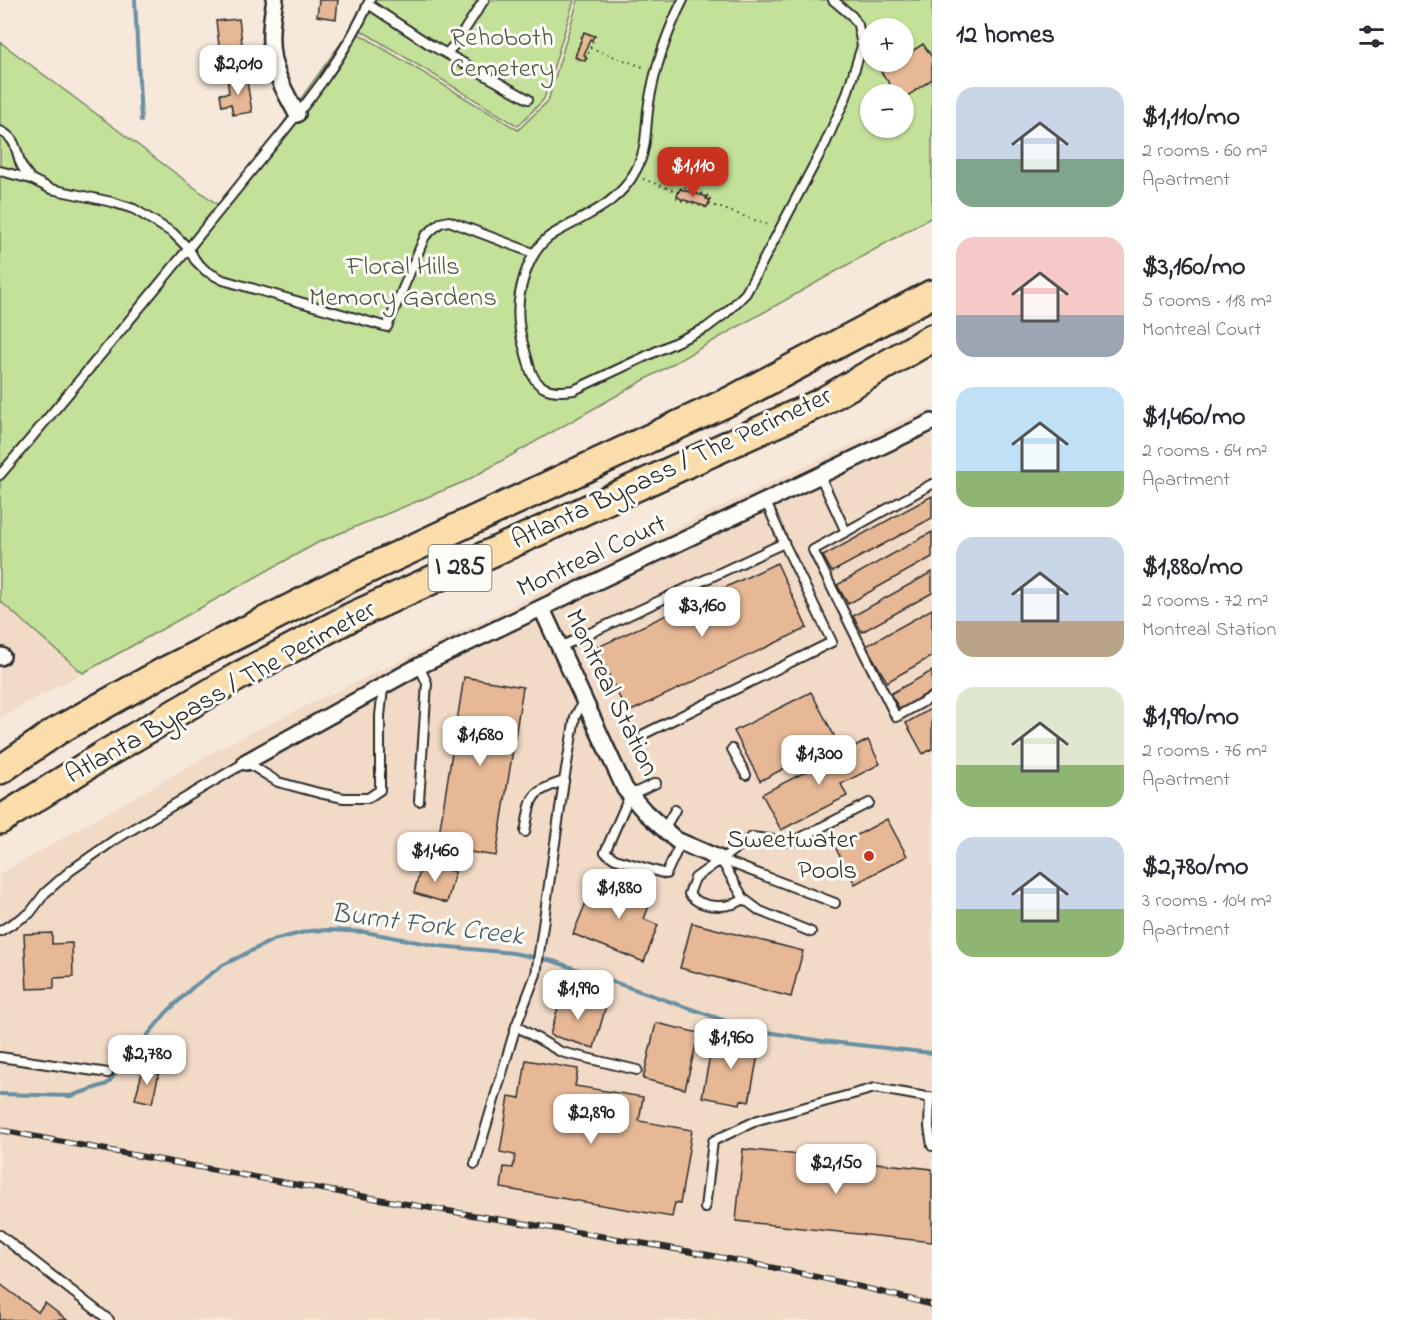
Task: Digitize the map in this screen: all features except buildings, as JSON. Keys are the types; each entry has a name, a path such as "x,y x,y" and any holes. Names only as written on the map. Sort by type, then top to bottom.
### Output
{"highway":[{"path":"850,337 932,276"},
{"name":"Atlanta Bypass / The Perimeter","path":"0,770 57,731 165,671 362,572 732,400 932,294"},
{"name":"Atlanta Bypass / The Perimeter","path":"0,820 107,753 219,688 353,616 820,403 932,339"}],"street":[{"path":"275,0 271,21 270,55 277,78 297,114"},
{"name":"Montreal Court","path":"246,762 418,666 932,422"},
{"name":"Montreal Station","path":"542,609 625,789 664,829 681,842 720,859"}],"lane":[{"path":"447,53 484,0"},
{"path":"683,0 670,27 657,72 649,103 647,137 642,156 633,175 614,199 600,209 552,234 533,253 522,280 519,327 531,373 544,389 554,393 574,390 706,328 726,313 746,293 825,144 846,97 862,46 858,25 852,16 833,0"},
{"path":"0,475 189,249 297,114 350,41 369,2 429,44 528,99"},
{"path":"0,131 5,133 16,146 21,165 30,179"},
{"path":"0,171 30,179 51,189 134,209 173,233 206,271 223,280 387,327 425,237 440,224 449,221 533,253"},
{"path":"820,476 846,532"},
{"path":"932,484 813,550 896,717 932,697"},
{"path":"644,734 832,642 766,502"},
{"path":"560,647 784,543"},
{"path":"418,666 427,683 419,801"},
{"path":"0,931 30,913 45,893 70,871 116,839 246,762 286,785 344,798 368,798 380,790 380,716 383,687"},
{"path":"475,1164 516,1026 537,969 564,781 575,717 583,699"},
{"path":"732,749 746,776"},
{"path":"525,832 531,798 540,789 564,781"},
{"path":"656,783 630,795 605,852 615,858 666,874 681,842"},
{"path":"744,899 737,904 720,908 692,898 689,894 695,878 752,837 792,842 869,803"},
{"path":"664,829 675,810"},
{"path":"720,859 744,899 760,911 811,932"},
{"path":"720,859 835,903"},
{"path":"516,1026 561,1052 637,1070"},
{"path":"0,1057 108,1073"},
{"path":"705,1208 713,1141 759,1120 875,1088 931,1097 928,1127 932,1146"},
{"path":"0,1235 109,1320"}],"path":[{"path":"583,32 595,36 590,48 586,61 575,58 583,32"},
{"path":"590,48 657,72"},
{"path":"633,175 678,192"},
{"path":"684,187 709,196 710,204 708,208 704,208 676,197 680,188 684,187"},
{"path":"710,204 779,229"}],"shaded area":[{"path":"932,407 932,1320 0,1320 0,874 224,746 639,545"},
{"path":"0,601 83,673 0,717"}],"green space":[{"name":"Rehoboth Cemetery","path":"364,0 574,0 544,99 518,126 352,25"},
{"name":"Floral Hills Memory Gardens","path":"578,0 932,0 932,217 466,481 319,542 83,673 0,601 0,42 222,208 351,29 518,130 548,101"}],"waterway":[{"path":"135,0 141,121"},
{"name":"Burnt Fork Creek","path":"0,1094 71,1096 107,1084 166,1013 193,987 223,965 273,940 309,931 328,930 365,932 439,946 513,953 553,961 749,1029 822,1041 932,1053"}],"railway":[{"path":"0,1130 345,1193 756,1264 932,1305"}],"place":[{"name":"Sweetwater Pools","path":"869,856"}]}
